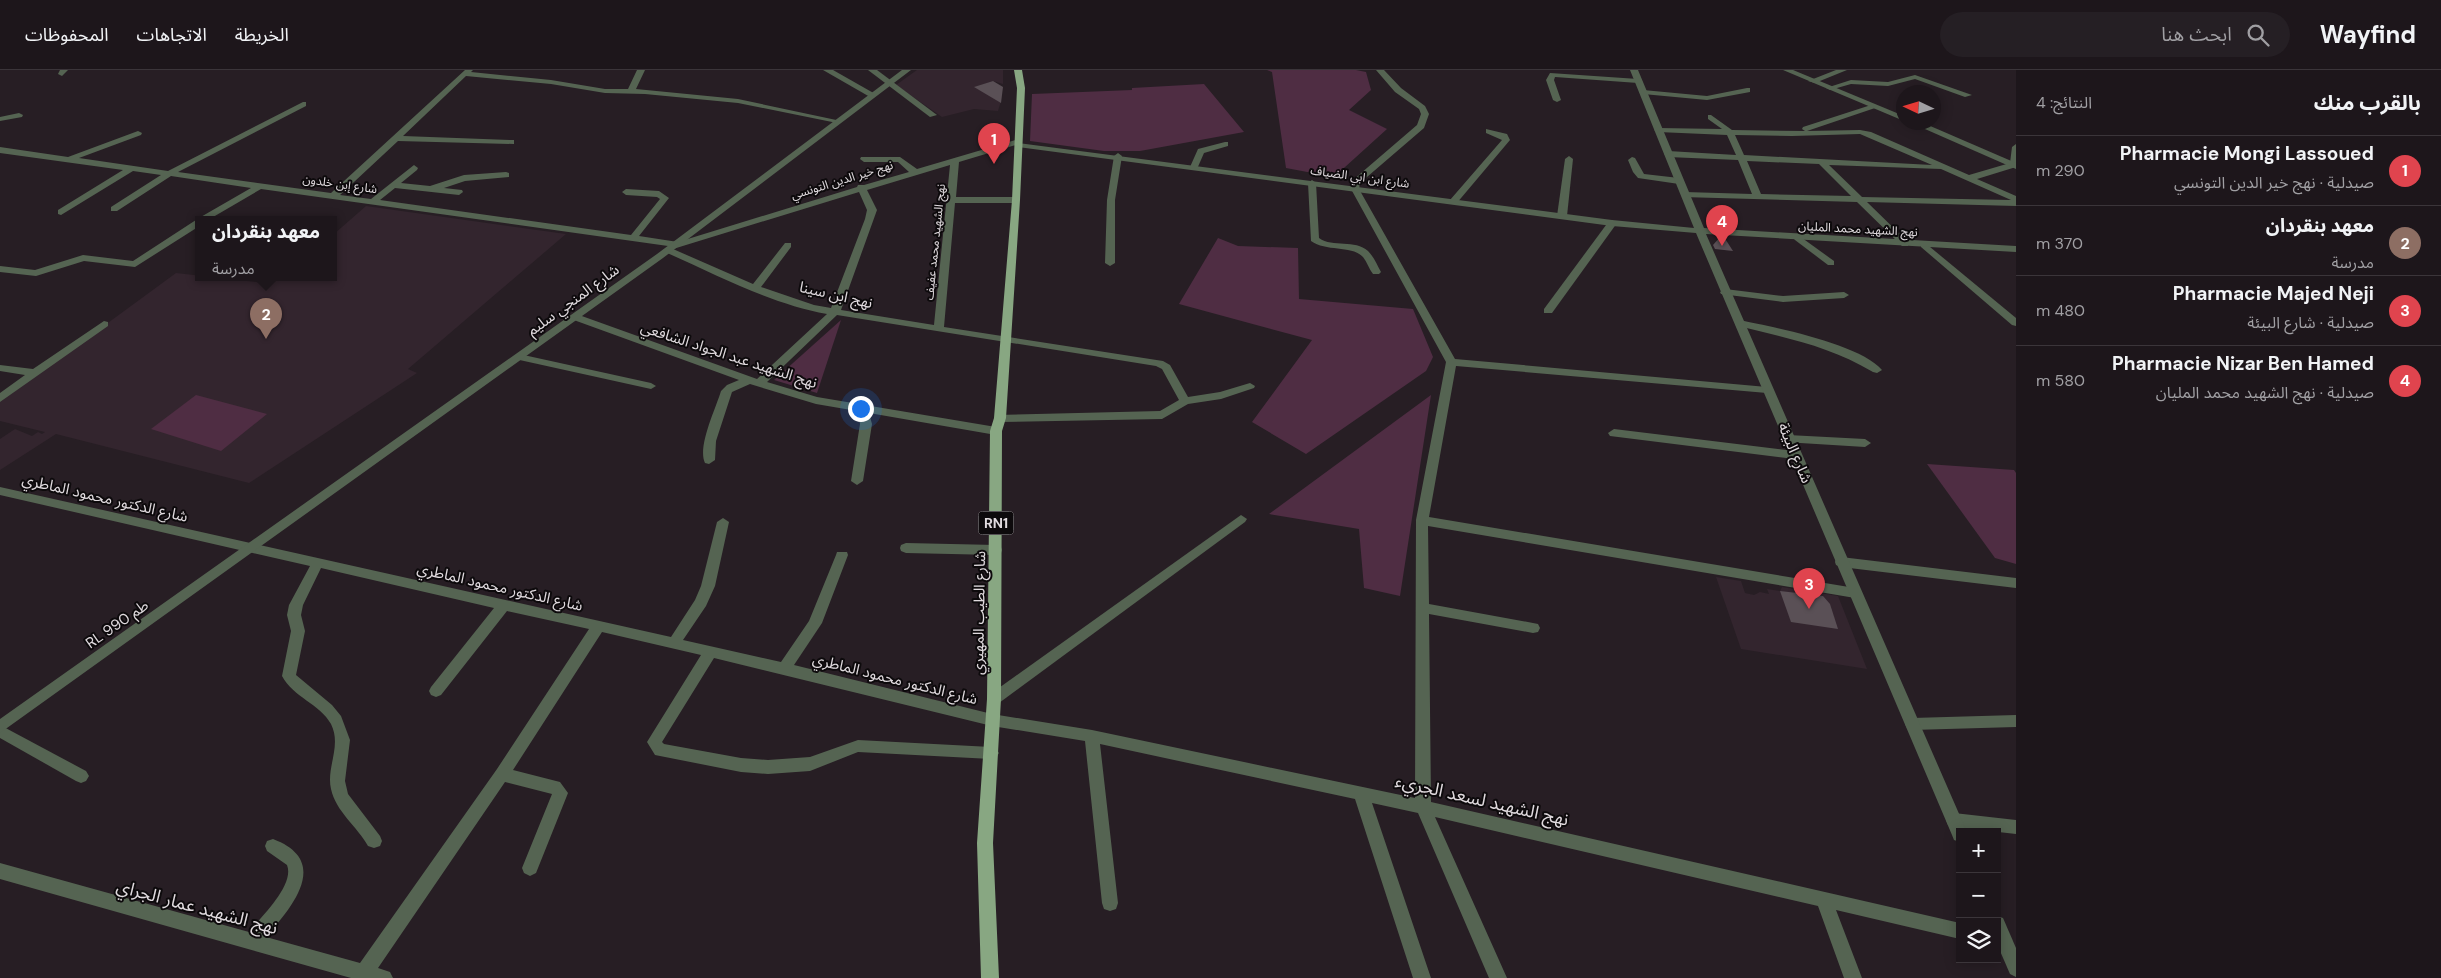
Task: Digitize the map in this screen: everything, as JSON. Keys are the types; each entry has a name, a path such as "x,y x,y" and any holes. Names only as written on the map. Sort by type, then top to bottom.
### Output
{"main road":[{"name":"شارع الطيب المهيري","path":"990,978 985,843 994,699 996,432 1000,418 1016,200 1021,88 1018,70"}],"street":[{"path":"631,92 641,70"},
{"path":"826,70 873,95"},
{"path":"872,70 933,115"},
{"name":"شارع المنجي سليم","path":"253,548 672,246 907,70"},
{"path":"1380,70 1398,90 1422,108 1425,114 1424,120 1421,126 1356,182 1355,188 1451,362 1422,520 1423,807 1498,978"},
{"path":"1786,70 1896,116"},
{"path":"1812,80 1843,70"},
{"path":"333,196 467,72 604,91 738,101 837,121"},
{"path":"1557,100 1550,77 1557,74 1578,73 1638,81 1707,98 1748,90"},
{"path":"1830,88 1851,82 1888,84 1915,77 1968,95"},
{"name":"شارع البيئة","path":"1638,81 1725,292 1957,828"},
{"path":"114,209 170,174 303,104"},
{"path":"1792,134 1874,106"},
{"path":"0,119 19,114"},
{"path":"1710,117 1730,132 1758,197"},
{"path":"1658,130 1792,134 1851,132 1868,134 2016,199"},
{"path":"1931,130 2015,165"},
{"path":"1453,202 1507,138 1489,131"},
{"path":"70,159 138,133"},
{"path":"395,138 511,142"},
{"name":"شارع ابن ابي الضياف","path":"1019,143 1612,223 1700,232"},
{"name":"نهج خير الدين التونسي","path":"672,246 914,171 1019,143"},
{"path":"1194,167 1201,151 1225,144"},
{"path":"2015,165 2016,147"},
{"name":"شارع إبن خلدون","path":"0,150 633,238 672,246"},
{"path":"1668,154 1946,168"},
{"path":"1110,264 1111,200 1118,156"},
{"path":"864,159 900,160 914,171"},
{"name":"نهج الشهيد محمد عفيف","path":"939,328 953,200 955,159"},
{"path":"1562,216 1569,159"},
{"path":"1632,160 1637,172 1642,176 1679,181"},
{"path":"1821,162 1905,244"},
{"path":"1969,178 2015,165"},
{"path":"62,212 132,168"},
{"path":"374,201 414,168"},
{"path":"431,189 464,178 506,176"},
{"path":"1312,183 1314,239 1323,245 1359,250 1367,256 1376,272"},
{"path":"394,185 459,192"},
{"path":"209,216 260,186"},
{"path":"709,460 710,441 727,391 731,387 755,382 835,312 872,210 861,187"},
{"path":"626,192 659,194 665,198 633,238"},
{"path":"1685,196 2016,203"},
{"path":"953,200 1016,200"},
{"path":"1548,311 1612,223"},
{"path":"0,269 36,273 83,258 135,264 195,225"},
{"name":"نهج الشهيد محمد المليان","path":"1700,232 2016,249"},
{"path":"1798,238 1831,263"},
{"path":"755,288 788,245"},
{"path":"1924,245 2016,323"},
{"name":"نهج ابن سينا","path":"672,246 755,288 812,308 1159,363 1166,367 1185,402"},
{"path":"1725,292 1782,299 1844,295"},
{"name":"نهج الشهيد عبد الجواد الشافعي","path":"574,317 755,382 816,400 996,432"},
{"path":"1739,323 1802,336 1829,344 1877,370"},
{"path":"0,398 104,324"},
{"path":"519,357 651,386"},
{"path":"1451,362 1767,390"},
{"path":"0,368 36,373"},
{"path":"1000,418 1162,415 1185,402 1221,395 1250,386"},
{"path":"857,481 866,424 862,407"},
{"path":"1614,433 1795,454"},
{"path":"1788,439 1865,443"},
{"name":"شارع الدكتور محمود الماطري","path":"0,491 784,668 992,720"},
{"path":"994,699 1241,519"},
{"path":"1422,520 1854,593"},
{"path":"674,643 701,602 708,586 723,522"},
{"name":"RL طم 990","path":"0,727 253,548"},
{"path":"906,548 996,550"},
{"path":"784,668 815,623 842,555"},
{"path":"318,562 296,605 294,615 298,631 289,676 294,684 336,718 342,732 342,760 338,774 338,787 343,802 368,829 374,841"},
{"path":"1841,562 2016,583"},
{"path":"436,691 504,605"},
{"path":"1423,608 1533,628"},
{"path":"362,975 502,774 599,626"},
{"path":"710,652 654,742 660,750 741,766 768,767 810,764 858,746 991,753"},
{"name":"نهج الشهيد لسعد الجريء","path":"992,720 1092,736 1423,807 1956,930"},
{"path":"1912,724 2016,722"},
{"path":"0,732 81,776"},
{"path":"1092,736 1110,903"},
{"path":"502,774 555,788 560,793 530,868"},
{"path":"1361,794 1422,978"},
{"path":"1957,828 2016,827"},
{"path":"251,942 288,895 297,879 296,865 286,853 273,846"},
{"name":"نهج الشهيد عمار الجراي","path":"0,871 362,975 384,978"},
{"path":"1824,900 1852,978"},
{"path":"2006,942 2016,968"}],"shaded area":[{"path":"917,70 1003,70 1003,84 993,81 975,87 1001,101 998,111 974,109 942,117 896,85"},
{"path":"1267,70 1356,70 1366,72 1371,90 1349,110 1387,129 1334,177 1286,168 1272,72"},
{"path":"1204,84 1244,132 1140,151 1104,151 1030,141 1032,94 1132,90 1132,88"},
{"path":"366,206 566,234 408,369 417,373 249,483 56,434 0,470 0,439 15,429 32,436 38,432 42,434 45,432 0,421 0,402 176,273 195,275 195,281 265,283 271,281 337,281 337,231"},
{"path":"1218,238 1238,246 1298,248 1299,299 1413,309 1433,357 1426,371 1306,454 1252,422 1312,340 1179,304"},
{"path":"841,320 817,393 774,380"},
{"path":"196,395 267,414 221,451 151,429"},
{"path":"1431,395 1400,596 1364,588 1359,529 1269,514"},
{"path":"1927,464 2014,470 2016,473 2016,564 1995,558"},
{"path":"1716,577 1741,581 1745,593 1754,595 1760,592 1769,594 1767,589 1780,591 1782,587 1838,596 1867,669 1741,649"}],"building":[{"path":"993,81 1003,87 1001,103 974,87"},
{"path":"1720,237 1724,237 1733,251 1715,249 1713,245"},
{"path":"1780,591 1823,596 1830,604 1838,629 1791,622"}],"place":[{"name":"Pharmacie Mongi Lassoued","path":"994,164"},
{"name":"Pharmacie Nizar Ben Hamed","path":"1722,246"},
{"name":"معهد بنقردان","path":"266,339"},
{"name":"Pharmacie Majed Neji","path":"1809,609"}]}
